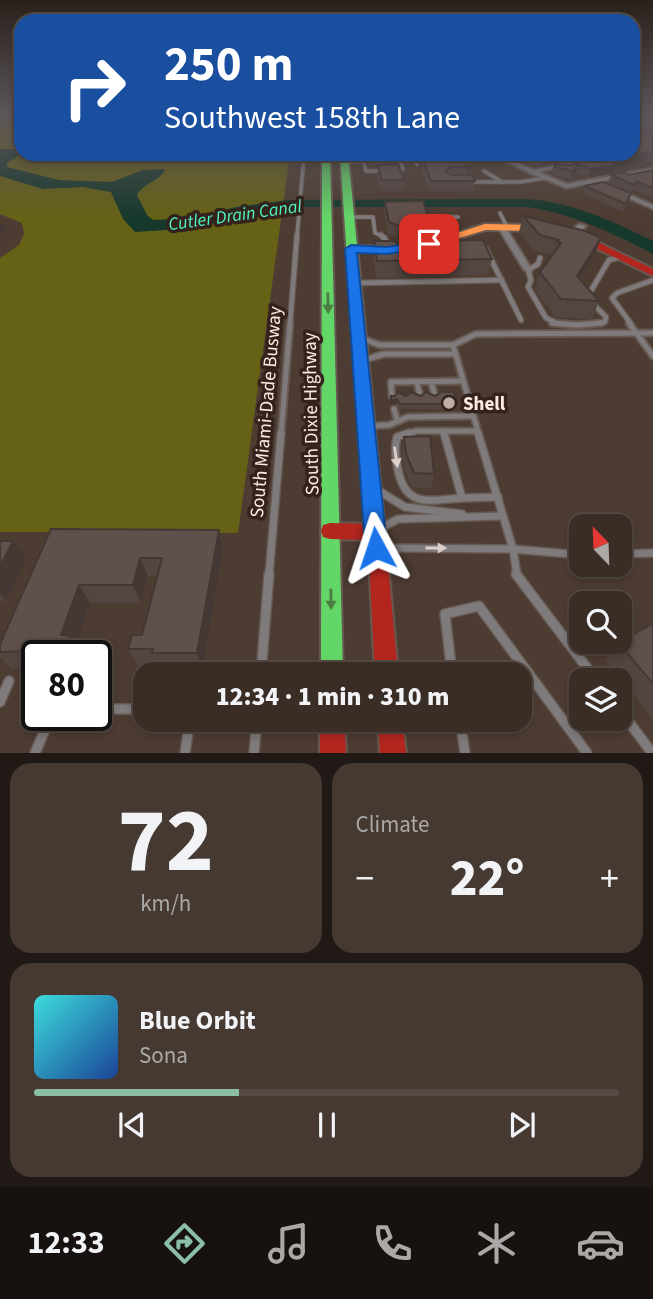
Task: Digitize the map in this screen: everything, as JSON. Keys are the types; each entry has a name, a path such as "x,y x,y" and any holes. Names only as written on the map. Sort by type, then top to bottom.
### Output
{"main road":[{"name":"South Dixie Highway","path":"326,161 332,662"},
{"path":"344,161 386,662"},
{"path":"328,235 337,243 409,248 502,221 566,231 620,257 652,280"},
{"path":"330,531 375,532"},
{"path":"332,732 332,753"},
{"path":"391,732 393,753"}],"street":[{"path":"508,161 566,186 601,184 653,170"},
{"path":"532,172 559,166"},
{"path":"617,191 653,207"},
{"path":"502,221 528,270"}],"lane":[{"name":"South Miami-Dade Busway","path":"262,662 303,161"},
{"path":"359,161 364,162 366,171 385,171"},
{"path":"394,171 403,169 400,161"},
{"path":"416,161 417,165"},
{"path":"484,171 502,182"},
{"path":"462,181 502,182 545,178"},
{"path":"348,207 373,217 375,233 409,248 434,249 409,248"},
{"path":"456,234 440,226 435,217 458,217"},
{"path":"472,250 486,249 520,320"},
{"path":"540,258 538,264 528,270 530,291 548,320 560,325 596,324 606,319 589,298 588,292 609,260 620,257"},
{"path":"355,283 502,280"},
{"path":"652,280 617,293 612,298 653,356"},
{"path":"359,336 380,345 453,345 476,334 653,333"},
{"path":"453,345 513,549 516,574 587,668"},
{"path":"361,361 384,354 454,354"},
{"path":"392,396 391,382 403,386 417,382 462,381"},
{"path":"417,382 420,396"},
{"path":"431,382 435,396"},
{"path":"394,409 397,420"},
{"path":"366,426 384,426 408,413 473,416"},
{"path":"477,431 416,430 397,437 394,444 400,487 406,495 417,499 498,497"},
{"path":"443,431 462,498"},
{"path":"371,484 405,507 503,516"},
{"path":"480,515 398,519 375,532 389,548 513,549 569,554"},
{"path":"632,554 653,553"},
{"path":"450,662 445,614 478,606 520,662"},
{"path":"532,679 587,753"},
{"path":"0,702 9,681"},
{"path":"112,709 133,709"},
{"path":"632,726 652,753"},
{"path":"35,753 45,731"},
{"path":"185,753 188,732"},
{"path":"254,753 256,732"},
{"path":"462,732 465,753"}],"shaded area":[{"path":"0,149 14,149 14,161 289,161 238,533 0,532 0,258 19,245 24,234 22,223 0,214"}],"water":[{"name":"Cutler Drain Canal","path":"0,149 14,149 14,159 7,163 7,167 59,180 112,182 143,170 165,169 137,195 147,215 153,220 191,218 236,207 288,200 543,201 576,208 653,241 653,254 577,219 528,207 287,207 239,216 198,228 135,232 123,219 111,192 83,187 43,189 0,176"}],"building":[{"path":"640,149 653,149 653,153 640,154"},
{"path":"424,161 464,161 467,167 449,167 446,172 451,175 472,175 475,181 431,181"},
{"path":"584,161 613,161 617,165 591,169 578,164 573,171 554,167 555,164 571,165"},
{"path":"398,164 404,180 382,180 378,165"},
{"path":"653,170 653,188 636,181 634,185 611,175 625,172 628,175"},
{"path":"603,182 631,193 626,204 585,186"},
{"path":"423,201 429,219 399,226 389,222 385,202"},
{"path":"523,216 585,231 601,238 577,276 599,301 561,299 540,272 561,243 540,235"},
{"path":"483,240 492,259 377,261 374,241 395,241 399,245 412,241"},
{"path":"398,392 406,396 411,392 421,396 426,392 435,396 441,392 454,392 457,404 400,404 397,399 391,400 391,396"},
{"path":"430,436 434,474 414,473 406,454 404,437"},
{"path":"51,529 219,530 197,653 152,653 153,649 128,649 132,635 142,635 162,558 140,558 133,585 79,585 61,635 70,636 68,640 21,640 21,651 0,652 0,644"},
{"path":"0,541 13,541 0,567"},
{"path":"653,623 653,684 628,654 632,654 632,635"}],"traffic: fast":[{"path":"326,161 332,662"},
{"path":"345,161 376,543"}],"traffic: slow":[{"path":"425,245 485,227 538,228"}],"traffic: jam":[{"path":"582,238 653,273"},
{"path":"351,249 391,249"},
{"path":"330,531 375,532"},
{"path":"376,543 386,662"},
{"path":"332,732 333,753"},
{"path":"391,732 393,753"}],"place":[{"name":"Shell","path":"449,403"}],"route":[{"path":"376,548 351,249 387,250 429,244"}]}
